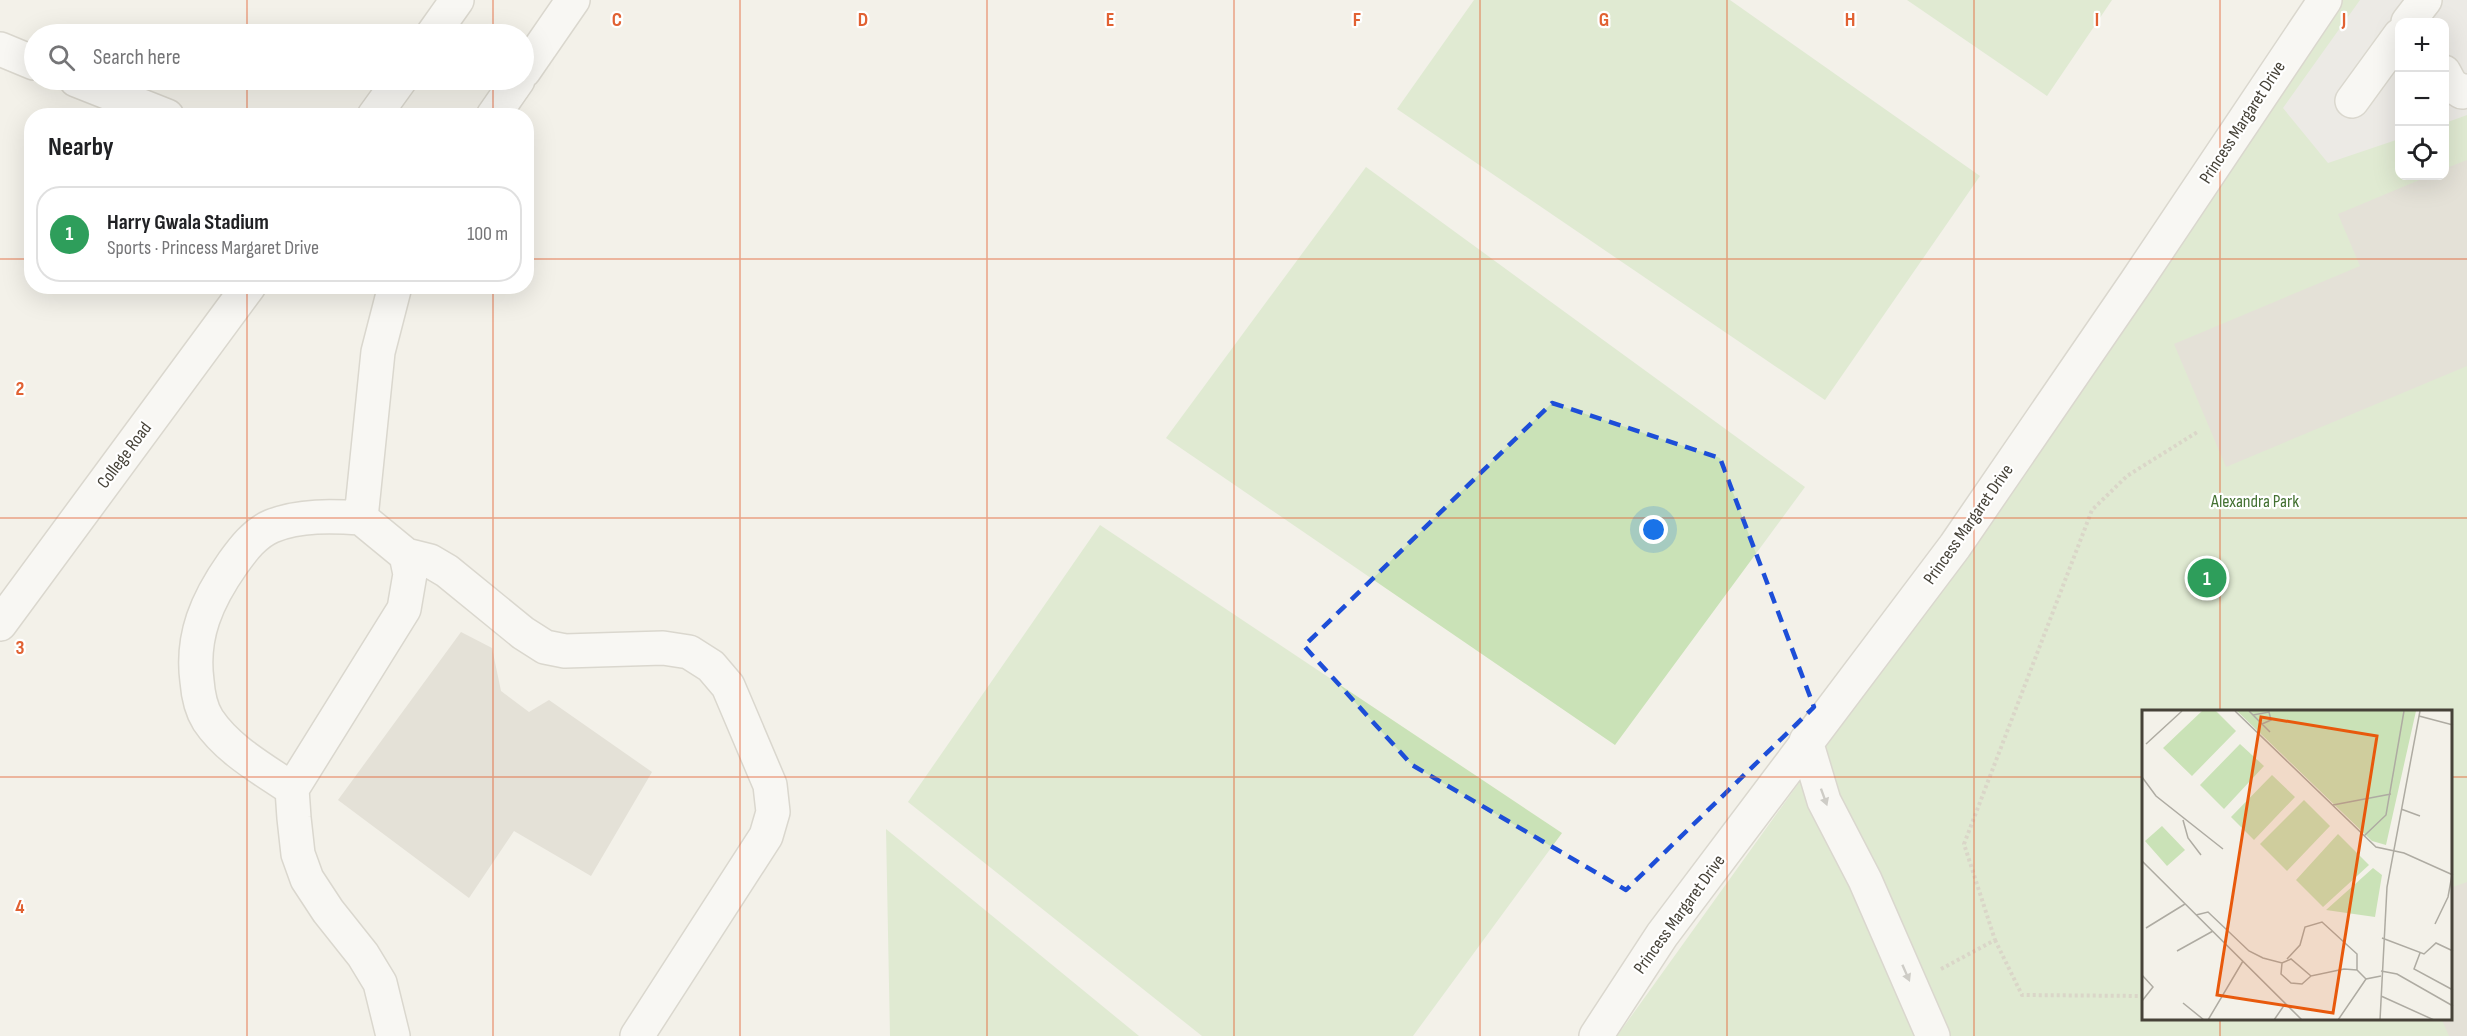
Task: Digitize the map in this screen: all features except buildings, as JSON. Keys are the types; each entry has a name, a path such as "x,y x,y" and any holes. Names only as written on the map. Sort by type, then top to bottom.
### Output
{"street":[{"path":"440,24 458,0"},
{"path":"534,57 573,0"},
{"name":"Princess Margaret Drive","path":"1596,1036 1662,935 1954,546 2136,282 2325,0"},
{"path":"2352,101 2395,43"},
{"path":"0,49 24,59"},
{"path":"2449,81 2451,85 2462,92 2467,91"},
{"path":"101,90 147,108"},
{"path":"380,108 393,90"},
{"path":"499,108 511,90"},
{"name":"College Road","path":"5,607 243,294"},
{"path":"362,518 378,352 393,294"},
{"path":"292,789 222,739 207,719 199,696 195,663 198,628 210,598 245,546 270,527 300,518 362,518 406,555 430,561 447,571 545,648 565,651 663,648 689,652 711,666 731,693 770,785 773,812 765,836 637,1036"},
{"path":"393,1036 380,983 363,955 328,911 307,879 298,854 292,789 404,609 410,574 406,555"},
{"path":"1806,741 1824,801 1865,880 1933,1036"}],"path":[{"path":"2142,996 2022,994 1995,940 1964,844 2092,510 2127,476 2199,431"},
{"path":"1911,985 1995,940"}],"highlighted area":[{"path":"1552,403 1720,458 1814,707 1626,890 1412,765 1304,646"}],"green space":[{"path":"1474,0 1730,0 1980,176 1825,400 1397,109"},
{"path":"1907,0 2112,0 2047,96"},
{"name":"Alexandra Park","path":"2309,0 2467,0 2467,1036 1617,1036 2043,443"},
{"path":"1366,167 1805,487 1615,745 1166,438"},
{"path":"1100,525 1562,833 1413,1036 1202,1036 908,802"},
{"path":"886,829 1139,1036 890,1036"}],"shaded area":[{"path":"2360,0 2467,0 2467,115 2449,122 2449,18 2395,18 2395,140 2328,163 2283,108"}],"place":[{"name":"Harry Gwala Stadium","path":"2207,578"}]}
